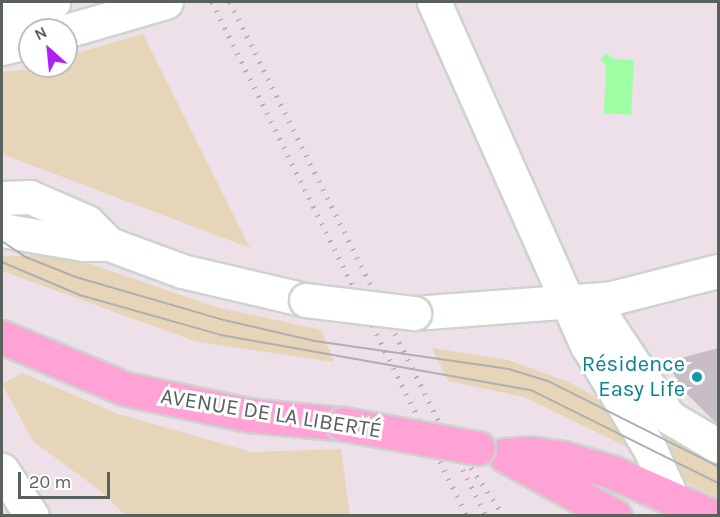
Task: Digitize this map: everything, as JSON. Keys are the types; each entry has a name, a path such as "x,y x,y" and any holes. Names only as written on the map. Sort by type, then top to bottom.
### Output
{"main road":[{"name":"AVENUE DE LA LIBERTÉ","path":"6,340 126,389 248,415 343,424 491,452"},
{"path":"491,452 529,453 564,458 678,506 712,516"},
{"path":"491,452 615,516"}],"street":[{"path":"2,15 53,2"},
{"path":"78,27 166,2"},
{"path":"434,2 567,300 678,506"},
{"path":"2,48 18,44"},
{"path":"2,175 18,183 16,197 87,222 109,243 182,271 306,300 414,313 612,298 718,271"},
{"path":"2,230 83,244 109,243"},
{"path":"567,300 604,319 669,417 718,446"},
{"path":"2,470 32,516"}],"shaded area":[{"path":"143,34 250,248 2,154 2,72 18,70 18,78 78,78 78,53"},
{"path":"607,53 613,59 634,60 631,115 604,113 606,65 600,59"},
{"path":"45,255 84,262 216,307 321,330 334,362 197,342 2,271 2,256"},
{"path":"432,348 508,360 566,381 609,404 637,452 524,397 448,381"},
{"path":"22,373 118,414 251,452 341,449 350,515 125,515 103,493 33,441 2,384"},
{"path":"643,418 718,457 718,498 677,478"}],"building":[{"name":"Résidence Easy Life","path":"718,348 718,425 684,391 667,362"}],"tram line":[{"path":"2,241 26,257 76,277 224,320 315,341 509,369 548,381 718,466"},
{"path":"2,262 80,295 221,335 531,390 718,483"}],"railway":[{"path":"212,2 467,516"},
{"path":"230,2 486,516"},
{"path":"466,460 504,516"}],"place":[{"name":"Résidence Easy Life","path":"697,377"}]}
